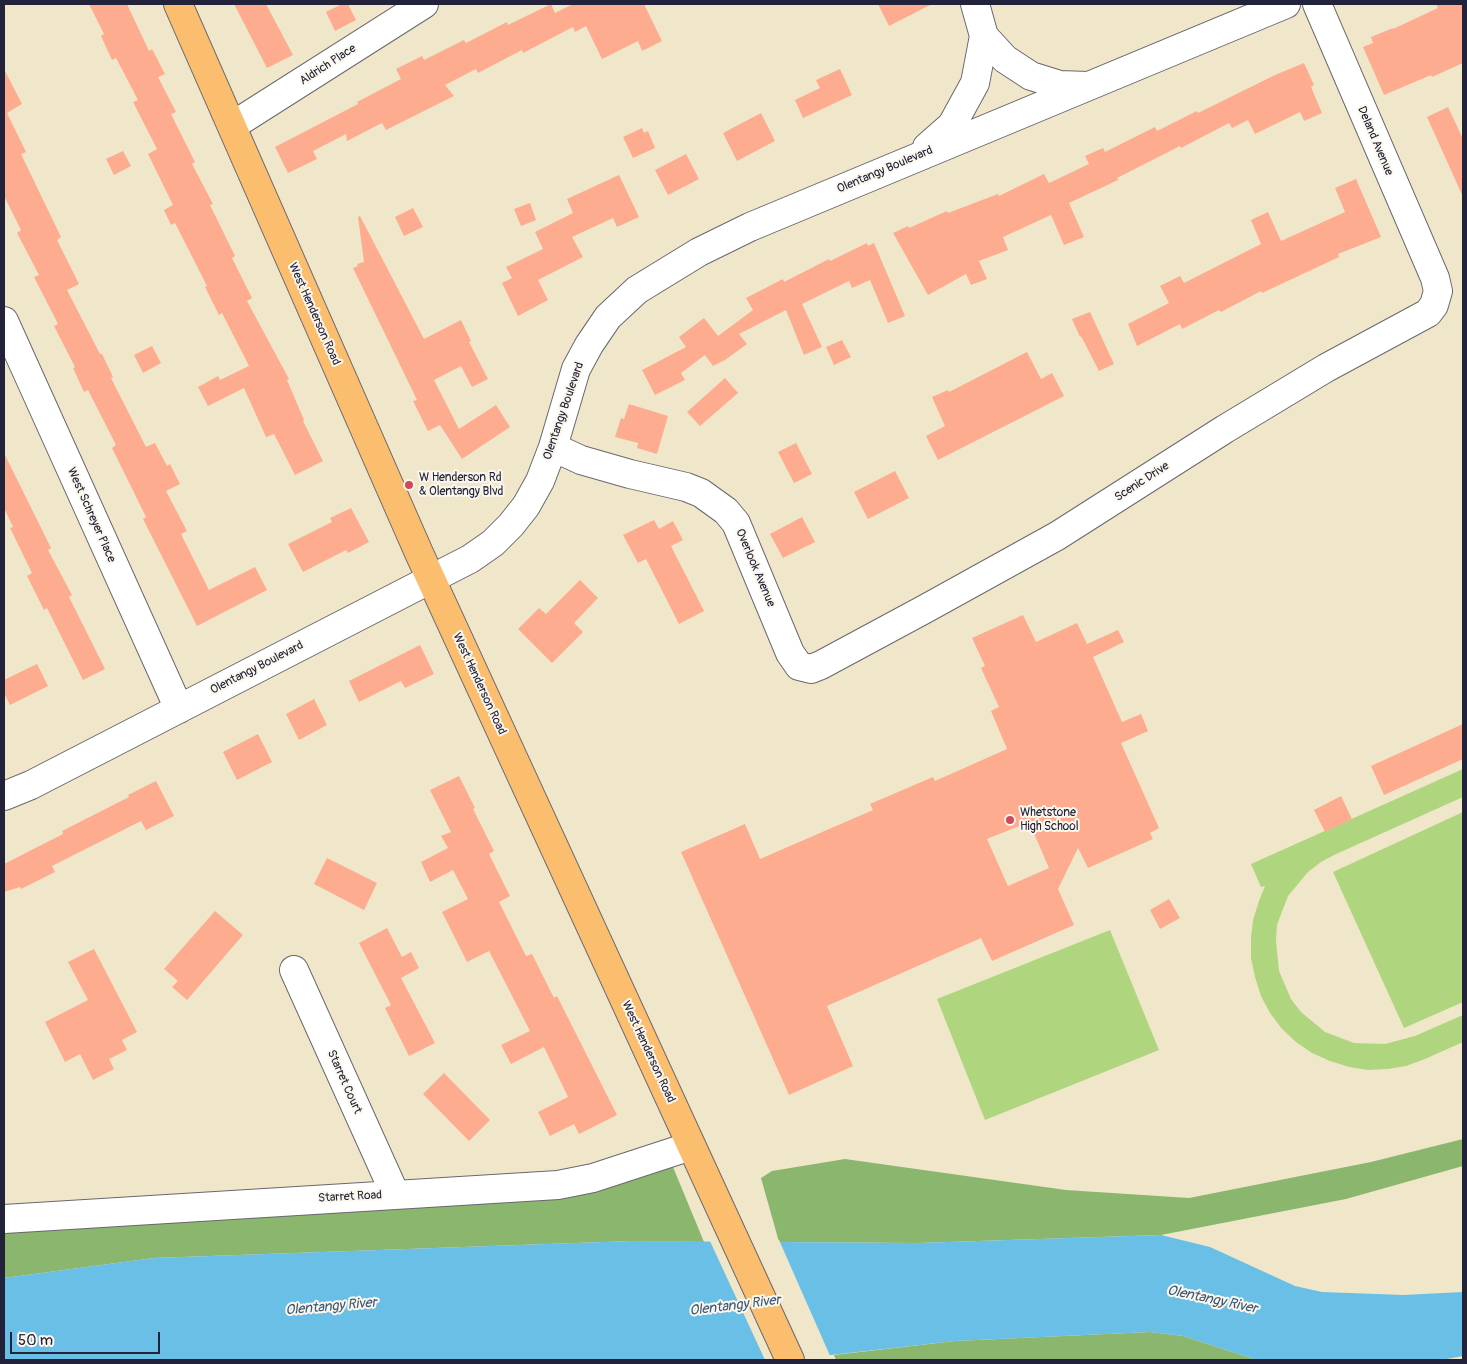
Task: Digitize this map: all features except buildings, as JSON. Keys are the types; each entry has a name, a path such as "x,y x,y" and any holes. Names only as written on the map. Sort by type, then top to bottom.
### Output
{"main road":[{"name":"West Henderson Road","path":"178,4 431,579 790,1360"}],"street":[{"name":"Aldrich Place","path":"232,126 424,4"},
{"path":"916,157 952,125 975,83 984,36 975,4"},
{"name":"Olentangy Boulevard","path":"4,796 31,785 470,559 493,543 526,506 540,481 553,447 576,369 589,345 608,317 637,290 707,248 750,227 1286,4"},
{"name":"Deland Avenue","path":"1317,4 1434,278"},
{"path":"984,36 1005,59 1031,76 1060,85 1091,86"},
{"name":"Scenic Drive","path":"821,665 1057,536 1275,398 1428,313 1434,305 1438,291 1434,278"},
{"name":"West Schreyer Place","path":"5,328 179,709"},
{"name":"Overlook Avenue","path":"553,447 581,460 686,487 701,492 714,500 736,523 790,653 799,666 811,669 821,665"},
{"name":"Starret Court","path":"294,970 395,1194"},
{"name":"Starret Road","path":"4,1219 558,1185 593,1178 691,1146"}],"green space":[{"path":"1463,769 1463,797 1334,855 1308,872 1288,896 1277,925 1276,940 1279,971 1291,999 1301,1012 1325,1032 1354,1043 1385,1044 1415,1036 1463,1015 1463,1042 1406,1066 1388,1069 1368,1070 1349,1067 1312,1053 1282,1029 1270,1013 1261,996 1251,958 1251,938 1253,920 1265,886 1261,887 1251,864"},
{"path":"1463,812 1463,1002 1404,1028 1333,872"},
{"path":"1110,930 1159,1050 985,1120 937,999"},
{"path":"1463,1139 1463,1166 1346,1199 1161,1235 917,1243 779,1242 761,1178 772,1171 845,1159 1066,1190 1189,1198 1371,1162"},
{"path":"673,1167 704,1242 632,1241 154,1258 4,1278 4,1220"},
{"path":"1150,1332 1183,1336 1257,1360 836,1360 834,1355 955,1341"}],"water":[{"name":"Olentangy River","path":"1161,1235 1210,1247 1295,1286 1322,1292 1403,1295 1463,1292 1463,1356 1441,1360 1257,1360 1183,1336 1150,1332 955,1341 786,1360 4,1360 4,1278 154,1258 632,1241 917,1243"}],"pier":[{"path":"709,1239 779,1240 831,1358 765,1360"}],"place":[{"name":"W Henderson Rd & Olentangy Blvd","path":"409,485"},
{"name":"Whetstone High School","path":"1010,820"}]}
